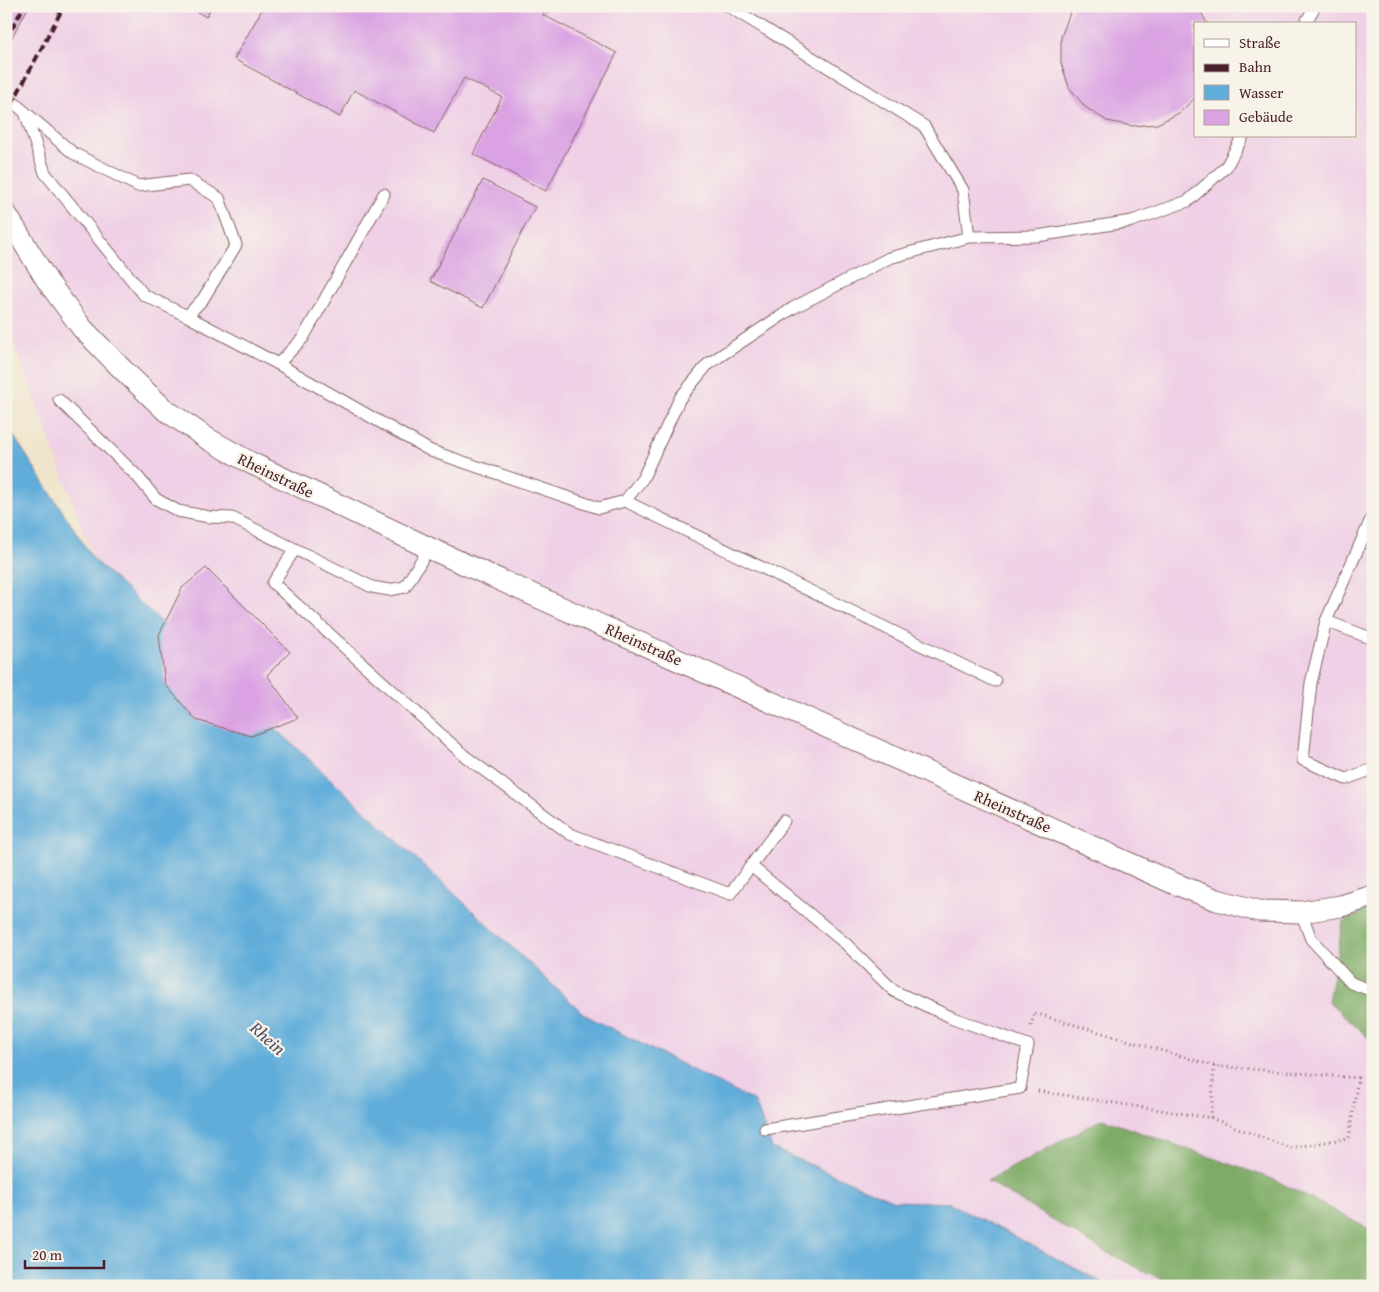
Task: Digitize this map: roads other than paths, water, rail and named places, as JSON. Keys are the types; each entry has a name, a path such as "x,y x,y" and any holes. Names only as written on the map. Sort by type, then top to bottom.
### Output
{"street":[{"name":"Rheinstraße","path":"6,214 48,282 82,328 122,369 164,409 208,439 251,463 429,548 1173,883 1217,900 1259,911 1302,912 1341,906 1373,896"}],"lane":[{"path":"728,6 924,126 963,190 969,237"},
{"path":"1306,22 1315,6"},
{"path":"6,96 73,153 138,186 189,180 219,198 236,245 203,299 187,316"},
{"path":"25,112 45,173 144,295 278,364 431,451 599,508 625,501 643,478 680,398 708,364 794,308 889,258 969,237 1046,235 1132,221 1188,201 1226,167 1242,138"},
{"path":"278,364 303,338 384,194"},
{"path":"59,400 137,476 156,499 178,511 209,517 232,518 372,587 388,590 405,587 429,548"},
{"path":"625,501 996,681"},
{"path":"1373,515 1326,621 1311,683 1303,760 1346,779 1373,769"},
{"path":"295,549 273,583 466,757 570,834 730,894 784,821"},
{"path":"1326,621 1373,639"},
{"path":"752,866 846,944 894,991 953,1018 1028,1045 1020,1088 765,1129"},
{"path":"1302,912 1311,939 1351,983 1373,991"}],"water":[{"name":"Rhein","path":"6,424 94,560 585,1015 755,1102 772,1148 894,1201 950,1203 1109,1286 6,1286"}],"railway":[{"path":"6,39 24,6"},
{"path":"6,115 64,6"}]}
